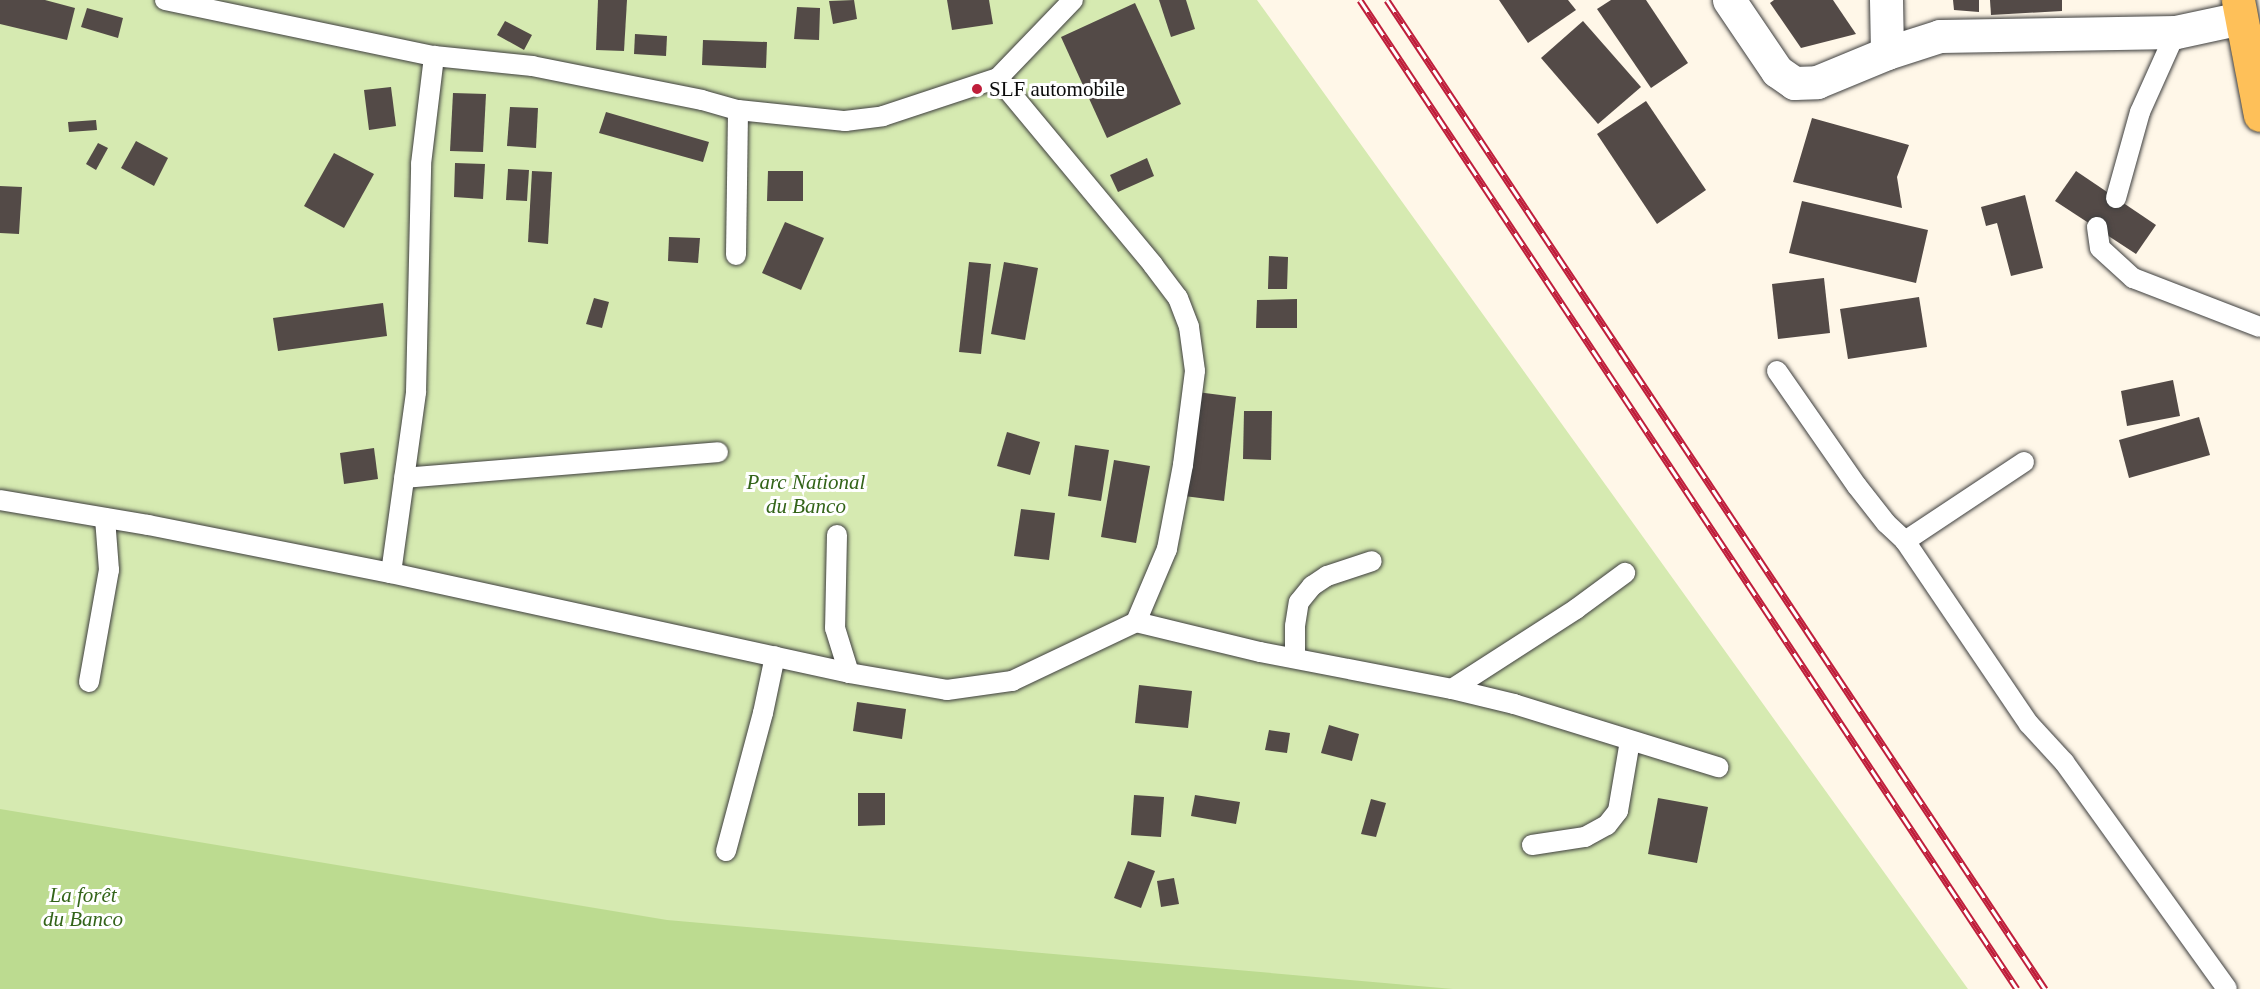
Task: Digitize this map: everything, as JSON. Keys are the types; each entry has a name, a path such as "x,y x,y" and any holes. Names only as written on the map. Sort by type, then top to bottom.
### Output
{"main road":[{"path":"2239,9 2260,115"}],"street":[{"path":"1729,0 1777,71 1794,83 1817,82 1887,53 1940,36 2176,32 2239,9"},
{"path":"1886,0 1887,53"}],"lane":[{"path":"165,0 434,56 532,66 702,100 738,110 845,120 883,116 998,78 1073,0"},
{"path":"2116,198 2140,112 2176,32"},
{"path":"391,573 416,392 421,164 434,56"},
{"path":"998,78 1153,265 1178,298 1189,327 1195,371 1183,465 1167,549 1136,622"},
{"path":"736,255 738,110"},
{"path":"2097,227 2100,248 2133,278 2260,327"},
{"path":"1777,371 1857,486 1886,523 1905,541 2029,724 2064,762 2227,989"},
{"path":"404,478 718,452"},
{"path":"1905,541 2024,462"},
{"path":"0,500 391,573 849,673 947,690 1012,681 1136,622 1514,704 1718,767"},
{"path":"89,682 109,570 105,518"},
{"path":"837,535 835,628 849,673"},
{"path":"1295,657 1295,626 1299,602 1312,586 1327,576 1372,561"},
{"path":"1452,689 1576,609 1626,573"},
{"path":"726,851 763,713 775,656"},
{"path":"1532,845 1586,837 1607,825 1618,811 1630,741"}],"green space":[{"name":"Parc National du Banco","path":"0,0 1257,0 1968,989 0,989"},
{"name":"La forêt du Banco","path":"0,809 667,920 1453,989 0,989"}],"building":[{"path":"0,0 45,0 75,8 67,40 0,24"},
{"path":"598,0 627,0 624,51 596,50"},
{"path":"854,0 857,19 833,24 829,1"},
{"path":"947,0 989,0 993,24 952,30"},
{"path":"1159,0 1186,0 1195,29 1171,37"},
{"path":"1499,0 1568,0 1576,10 1528,43"},
{"path":"1611,0 1646,0 1688,63 1651,88 1597,9"},
{"path":"1774,0 1833,0 1856,34 1801,48 1770,3"},
{"path":"1953,0 1979,0 1979,12 1954,10"},
{"path":"1990,0 2062,0 2062,11 1991,15"},
{"path":"1135,3 1181,104 1107,138 1061,37"},
{"path":"797,7 820,8 819,40 794,39"},
{"path":"87,8 123,18 118,38 81,27"},
{"path":"505,21 532,35 524,50 497,35"},
{"path":"1583,21 1641,87 1598,124 1541,58"},
{"path":"635,34 667,36 666,56 634,54"},
{"path":"703,40 767,42 766,68 702,65"},
{"path":"391,87 396,126 369,130 364,90"},
{"path":"453,93 486,94 483,152 450,151"},
{"path":"1646,101 1706,190 1657,224 1597,134"},
{"path":"510,107 538,108 536,148 507,146"},
{"path":"606,112 709,142 703,162 599,133"},
{"path":"1812,118 1909,145 1897,177 1902,208 1793,182"},
{"path":"96,120 97,130 69,132 68,122"},
{"path":"136,141 168,158 154,186 121,168"},
{"path":"98,143 108,148 96,170 86,164"},
{"path":"334,153 374,174 344,228 304,206"},
{"path":"1147,158 1154,176 1118,192 1110,175"},
{"path":"455,163 485,164 483,199 454,197"},
{"path":"508,169 529,170 527,201 506,200"},
{"path":"532,171 552,172 548,244 528,242"},
{"path":"768,171 803,171 803,201 767,201"},
{"path":"2076,171 2156,225 2136,254 2055,201"},
{"path":"0,186 22,187 19,234 0,233"},
{"path":"2025,195 2043,268 2011,276 1997,223 1986,226 1981,207"},
{"path":"1802,201 1928,230 1916,283 1789,253"},
{"path":"785,222 824,238 801,290 762,273"},
{"path":"669,237 700,238 698,263 668,261"},
{"path":"1269,256 1288,257 1287,289 1268,289"},
{"path":"969,262 991,264 981,354 959,352"},
{"path":"1004,262 1038,268 1025,340 991,334"},
{"path":"1824,278 1830,333 1778,339 1772,284"},
{"path":"1919,297 1927,347 1848,359 1840,309"},
{"path":"594,298 609,302 602,328 586,324"},
{"path":"1297,299 1297,328 1256,328 1257,300"},
{"path":"383,303 387,336 278,351 273,318"},
{"path":"2173,380 2180,416 2127,426 2121,391"},
{"path":"1197,392 1236,397 1224,501 1184,496"},
{"path":"1244,411 1272,411 1271,460 1243,459"},
{"path":"2199,417 2210,455 2129,478 2119,440"},
{"path":"1007,432 1040,442 1030,475 997,466"},
{"path":"1075,445 1109,450 1101,501 1068,496"},
{"path":"374,448 378,479 344,484 340,453"},
{"path":"1114,460 1150,466 1136,543 1101,537"},
{"path":"1021,509 1055,513 1049,560 1014,556"},
{"path":"1139,685 1192,691 1188,728 1135,723"},
{"path":"857,702 906,709 902,739 853,731"},
{"path":"1329,725 1359,734 1352,761 1321,753"},
{"path":"1269,730 1290,733 1287,753 1265,750"},
{"path":"858,793 885,793 885,825 858,826"},
{"path":"1134,795 1164,797 1161,837 1131,835"},
{"path":"1195,795 1240,802 1236,824 1191,816"},
{"path":"1658,798 1708,807 1697,863 1648,854"},
{"path":"1371,799 1386,803 1376,837 1361,834"},
{"path":"1128,861 1155,871 1141,908 1114,898"},
{"path":"1174,878 1179,904 1161,907 1157,881"}],"railway":[{"path":"1360,0 2017,989"},
{"path":"1387,0 2045,989"}],"place":[{"name":"SLF automobile","path":"977,89"}]}
